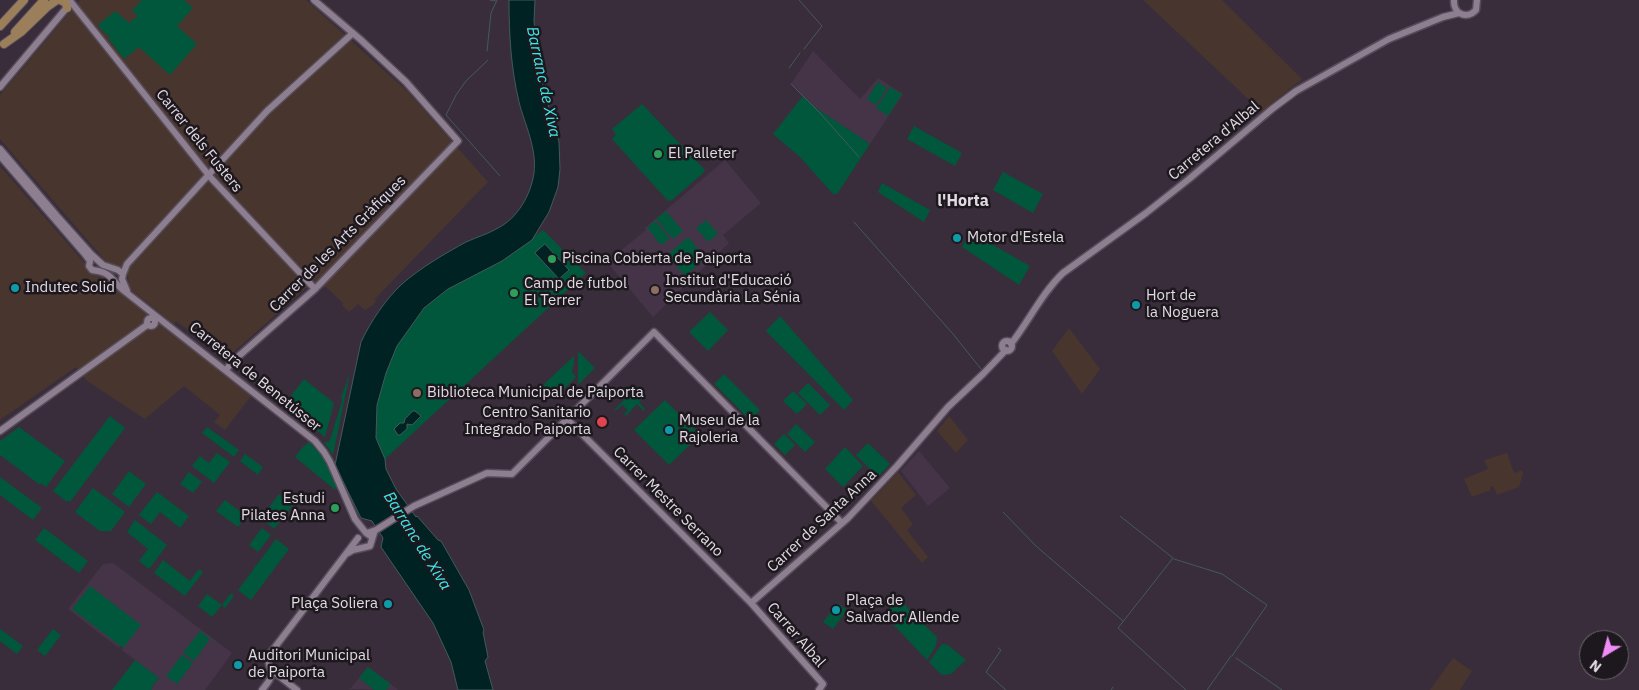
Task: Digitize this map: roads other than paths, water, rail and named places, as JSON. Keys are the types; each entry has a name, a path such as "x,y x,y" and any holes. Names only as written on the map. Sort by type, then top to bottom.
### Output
{"main road":[{"path":"0,26 24,0"},
{"path":"2,46 44,0"},
{"path":"2,46 21,32 47,7 59,0 66,3 70,2"}],"street":[{"path":"114,281 117,281 127,264 267,111 353,33 314,0"},
{"name":"Carretera d'Albal","path":"907,455 948,408 1004,351 1003,343 1006,341 1010,343 1057,278 1063,273 1189,179 1296,91 1390,39 1442,17 1459,13 1466,15 1473,12 1476,10 1478,1"},
{"path":"0,87 70,2"},
{"name":"Carrer dels Fusters","path":"70,2 209,175 315,289"},
{"path":"1454,2 1459,13"},
{"name":"Carretera d'Albal","path":"1442,17 1454,2"},
{"name":"Carrer de les Arts Gràfiques","path":"224,368 315,289 458,141 406,82 353,33"},
{"name":"Carretera de Benetússer","path":"0,148 93,260"},
{"name":"Carretera de Benetússer","path":"0,156 84,253 93,260 121,274 129,293"},
{"name":"Carretera de Benetússer","path":"93,260 89,266 92,270 104,272 155,317 224,368 320,446 330,462 364,535 358,543 363,548"},
{"path":"0,431 148,325 150,327 154,326 155,317"},
{"path":"262,690 270,678 269,655 345,556 364,535 410,509 487,474 512,474 654,332 842,523"},
{"name":"Carrer Mestre Serrano","path":"567,419 751,603"},
{"name":"Carrer de Santa Anna","path":"751,603 842,523 907,455"},
{"path":"345,556 353,550 370,546 372,542 364,535"},
{"name":"Carrer Albal","path":"751,603 821,687"},
{"path":"270,669 297,690"}],"water":[{"name":"Barranc de Xiva","path":"509,0 535,0 534,21 539,68 559,142 560,169 558,187 549,212 532,240 502,261 448,289 424,308 397,346 386,373 377,405 376,438 385,459 386,469 396,489 416,517 441,541 469,590 484,630 488,657 485,661 493,690 458,690 451,662 433,623 381,547 383,538 372,521 361,518 335,465 361,342 379,311 409,278 466,242 505,224 522,205 530,189 534,173 534,155 514,77 510,39"},
{"path":"545,244 569,270 559,279 535,253"},
{"path":"413,411 421,416 412,425 407,424 407,429 398,435 394,429 400,423 404,423 405,419"}],"waterway":[{"path":"490,0 496,1"},
{"path":"487,51 491,13 497,0"},
{"path":"799,0 822,26 804,49"},
{"path":"789,68 800,53"},
{"path":"488,60 466,81 456,95 446,115 500,176"},
{"path":"791,84 859,157"},
{"path":"854,222 953,334 981,369"},
{"path":"1003,512 1036,546 1123,621"},
{"path":"1120,516 1173,558 1118,628 1186,690"},
{"path":"1174,559 1222,574 1267,605 1232,656"},
{"path":"998,648 1001,650 986,672 1006,690"},
{"path":"1207,690 1231,656"},
{"path":"1236,658 1282,690"}],"place":[{"name":"El Palleter","path":"658,154"},
{"name":"Motor d'Estela","path":"957,238"},
{"name":"Piscina Cobierta de Paiporta","path":"552,259"},
{"name":"Indutec Solid","path":"15,288"},
{"name":"Institut d'Educació Secundària La Sénia","path":"655,290"},
{"name":"Camp de futbol El Terrer","path":"514,293"},
{"name":"Hort de la Noguera","path":"1136,305"},
{"name":"Biblioteca Municipal de Paiporta","path":"417,393"},
{"name":"Centro Sanitario Integrado Paiporta","path":"602,422"},
{"name":"Museu de la Rajoleria","path":"669,430"},
{"name":"Estudi Pilates Anna","path":"335,508"},
{"name":"Plaça Soliera","path":"388,604"},
{"name":"Plaça de Salvador Allende","path":"836,610"},
{"name":"Auditori Municipal de Paiporta","path":"238,665"}],"district":[{"name":"l'Horta","path":"963,201"}]}
